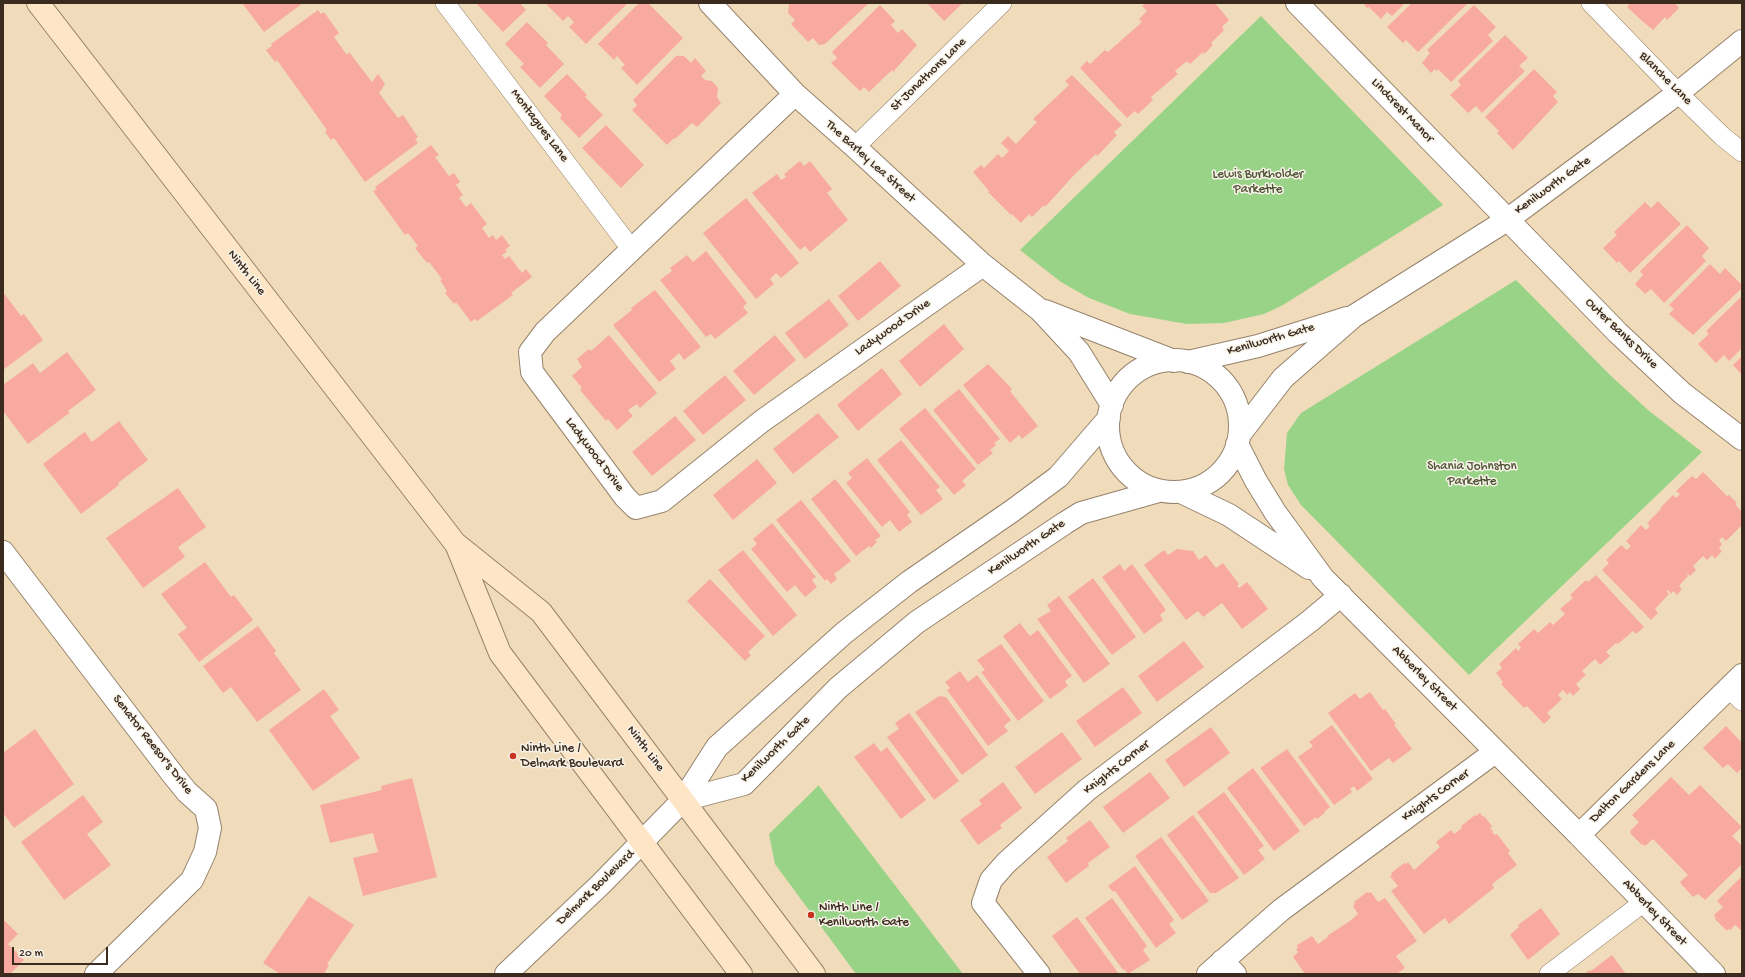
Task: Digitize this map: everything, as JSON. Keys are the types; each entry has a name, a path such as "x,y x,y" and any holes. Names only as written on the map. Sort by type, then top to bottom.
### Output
{"main road":[{"name":"Ninth Line","path":"38,3 455,543 541,612 814,974"},
{"name":"Ninth Line","path":"455,543 500,653 741,974"}],"street":[{"name":"The Barley Lea Street","path":"710,3 795,94 983,265 1040,310 1079,352 1095,375 1110,412"},
{"name":"Lindcrest Manor","path":"1297,3 1507,220"},
{"name":"Kenilworth Gate","path":"1238,439 1283,378 1354,316 1507,220 1678,93 1742,41"},
{"name":"Ladywood Drive","path":"795,94 545,332 530,352 532,372 625,497 636,508 662,501 762,421 983,265"},
{"name":"Outer Banks Drive","path":"1507,220 1618,333 1658,371 1682,392 1742,439"},
{"name":"The Barley Lea Street","path":"1040,310 1181,361"},
{"name":"Kenilworth Gate","path":"1181,361 1258,346 1354,316"},
{"path":"1181,361 1206,369 1222,380 1233,396 1239,415 1238,439 1233,455 1221,474 1202,486 1181,492 1159,491 1141,484 1126,471 1115,455 1109,437 1110,412 1114,400 1124,384 1138,371 1156,363 1181,361"},
{"path":"684,800 717,748 838,638 909,582 1012,511 1058,477 1110,412"},
{"name":"Abberley Street","path":"1238,439 1256,481 1275,512 1323,578"},
{"name":"Kenilworth Gate","path":"684,800 744,784 838,688 917,622 1080,513 1159,491"},
{"name":"Abberley Street","path":"1181,492 1229,515 1323,578 1524,781"},
{"name":"Senator Reesor's Drive","path":"3,552 174,776 187,792 206,809 210,828 205,852 192,880 96,974"},
{"name":"Knights Corner","path":"1039,974 983,903 991,880 1006,863 1087,790 1310,621 1341,595"},
{"name":"Dalton Gardens Lane","path":"1524,781 1579,835 1738,688"},
{"name":"Knights Corner","path":"1222,970 1280,910 1495,752"},
{"name":"Delmark Boulevard","path":"506,974 601,884 684,800"},
{"name":"Abberley Street","path":"1579,835 1714,974"}],"lane":[{"name":"Montagues Lane","path":"445,3 632,250"},
{"name":"St Jonathons Lane","path":"855,147 1002,3"},
{"name":"Blanche Lane","path":"1591,3 1678,93 1722,136 1742,152"},
{"path":"1549,974 1644,902"}],"green space":[{"name":"Lewis Burkholder Parkette","path":"1261,16 1443,205 1283,305 1264,314 1224,323 1187,324 1130,314 1089,298 1061,282 1020,250"},
{"name":"Shania Johnston Parkette","path":"1516,280 1610,375 1648,410 1702,452 1469,675 1301,505 1288,485 1284,469 1287,433 1301,413"},
{"path":"819,785 963,974 856,974 775,864 769,834"}],"building":[{"path":"242,3 303,3 264,32"},
{"path":"476,3 520,3 526,10 503,32"},
{"path":"549,3 628,3 586,44 569,27 574,22 568,16 563,21 547,5"},
{"path":"639,3 648,3 683,38 637,85 621,68 625,65 617,56 614,60 598,44"},
{"path":"789,3 869,3 825,44 819,45 813,38 808,42 791,24 795,20 788,13"},
{"path":"927,3 963,3 944,21"},
{"path":"1146,3 1215,3 1229,20 1222,27 1224,30 1211,43 1213,45 1204,54 1203,52 1190,64 1187,61 1175,71 1178,74 1151,97 1153,100 1138,114 1135,111 1127,118 1080,68 1087,61 1090,64 1105,50 1108,52 1142,22 1139,19 1147,11 1142,6"},
{"path":"1363,3 1405,3 1392,16 1387,12 1381,19"},
{"path":"1412,3 1468,3 1418,52 1406,40 1403,43 1387,27"},
{"path":"1627,3 1675,3 1679,8 1667,20 1665,17 1653,30 1627,7 1629,5"},
{"path":"880,5 895,21 891,25 898,33 902,29 917,45 893,72 892,70 869,92 864,87 860,91 831,63 837,58 832,52"},
{"path":"1474,5 1496,27 1488,35 1493,41 1451,82 1438,69 1437,71 1435,69 1431,73 1422,63 1430,53 1427,50"},
{"path":"318,10 321,14 324,12 339,33 334,37 347,55 349,52 372,82 378,74 385,84 379,93 398,118 403,115 418,137 415,139 418,143 365,182 334,138 331,140 325,132 327,130 277,60 275,62 266,50 272,46 271,44"},
{"path":"527,22 548,43 546,45 564,64 540,88 520,67 524,64 505,44"},
{"path":"1505,35 1528,58 1519,66 1525,71 1482,113 1476,106 1468,113 1450,95 1461,85 1458,81"},
{"path":"676,56 684,56 691,63 695,58 706,71 701,76 705,80 712,81 718,88 717,97 721,103 697,127 692,123 667,145 632,110 637,105 633,100"},
{"path":"1534,69 1557,92 1553,96 1558,102 1513,150 1497,133 1499,131 1485,117"},
{"path":"567,74 587,95 585,97 603,115 579,138 560,118 562,115 544,96"},
{"path":"1072,75 1122,125 1114,132 1117,135 1104,149 1097,156 1096,154 1075,174 1045,207 1044,205 1032,217 1029,214 1021,223 988,192 989,191 973,172 981,165 984,168 998,154 1002,158 1009,151 1001,143 1008,136 1016,144 1037,122 1033,119 1069,85 1065,81"},
{"path":"606,125 644,165 621,188 582,148"},
{"path":"431,145 439,155 435,157 449,176 454,173 460,182 456,185 463,195 459,198 466,207 471,203 487,224 482,228 489,238 493,235 496,240 502,235 510,246 505,250 507,252 502,255 505,259 509,256 522,273 526,269 532,277 511,293 513,295 477,321 475,319 471,322 456,302 454,304 445,293 447,291 440,280 442,279 429,262 427,263 415,248 418,246 408,233 405,235 373,191 377,189 375,187"},
{"path":"800,161 804,166 810,161 832,189 827,193 848,220 810,252 805,246 800,250 752,193 777,174 781,180 786,177 784,174"},
{"path":"746,198 799,263 781,278 776,273 770,279 774,284 756,299 703,233"},
{"path":"1658,201 1681,224 1630,273 1619,261 1617,263 1603,248 1617,235 1614,232 1645,202 1651,208"},
{"path":"1687,225 1709,248 1702,256 1706,261 1664,303 1651,289 1645,294 1635,284 1643,275 1640,271"},
{"path":"706,251 747,303 743,307 748,313 715,339 711,334 706,337 660,280 672,271 670,268 687,255 693,262"},
{"path":"880,261 901,286 858,321 838,296"},
{"path":"1710,264 1720,274 1725,268 1742,285 1742,288 1693,335 1669,314 1674,309 1669,305"},
{"path":"655,290 701,347 684,360 679,353 670,361 676,369 659,382 613,325 632,310 631,308"},
{"path":"3,292 21,316 24,314 43,340 3,370"},
{"path":"1742,296 1742,348 1729,361 1724,355 1716,363 1698,344 1709,334 1706,331"},
{"path":"829,299 849,325 805,359 785,333"},
{"path":"944,324 964,349 920,387 899,361"},
{"path":"609,335 657,393 640,408 637,404 628,410 633,416 617,430 608,419 606,421 580,390 582,388 572,376 582,367 577,359 589,349 591,351"},
{"path":"775,335 796,360 754,395 733,371"},
{"path":"67,352 96,390 68,411 70,413 28,444 3,411 3,385 33,363 40,373"},
{"path":"1742,356 1742,375 1733,365"},
{"path":"988,364 1012,389 1010,391 1038,426 1022,439 1019,435 1010,443 963,385"},
{"path":"882,368 902,394 858,431 837,405"},
{"path":"725,375 746,400 703,435 683,411"},
{"path":"959,389 1000,439 994,443 996,445 990,450 993,453 978,465 933,410"},
{"path":"925,408 976,469 962,481 966,485 954,495 899,429"},
{"path":"818,413 839,437 793,474 773,449"},
{"path":"675,416 696,440 652,476 632,452"},
{"path":"119,421 148,460 118,483 119,485 81,514 43,464 83,433 85,432 92,442"},
{"path":"901,440 940,487 936,490 943,499 921,515 877,460"},
{"path":"867,458 910,512 907,515 912,522 899,532 890,520 882,527 846,483 852,478 848,473"},
{"path":"757,459 777,483 733,520 713,495"},
{"path":"1703,472 1727,496 1729,495 1737,503 1735,504 1742,512 1742,527 1741,526 1726,541 1722,537 1719,541 1722,544 1719,548 1722,551 1715,559 1712,555 1707,560 1703,556 1693,566 1696,570 1690,576 1686,572 1688,576 1679,586 1682,589 1677,595 1673,591 1671,594 1668,590 1666,591 1669,594 1655,609 1658,613 1651,620 1602,570 1609,563 1606,560 1621,545 1627,550 1631,546 1626,541 1641,525 1646,530 1650,526 1647,523 1661,509 1660,508 1673,495 1676,498 1680,494 1676,491 1692,476 1696,479"},
{"path":"835,479 881,536 875,540 877,542 871,548 869,546 856,556 811,499"},
{"path":"178,488 206,527 178,547 185,557 143,588 106,538"},
{"path":"801,500 851,561 834,574 837,579 831,584 827,579 825,581 776,520"},
{"path":"772,523 816,577 812,580 817,587 805,597 795,585 787,592 751,549 757,544 753,539"},
{"path":"1177,549 1193,551 1199,560 1206,555 1216,568 1223,563 1239,584 1237,586 1239,588 1247,582 1268,609 1242,629 1222,603 1203,617 1198,611 1186,620 1144,565 1164,550 1168,555"},
{"path":"743,550 797,615 773,636 718,570"},
{"path":"205,562 231,597 234,595 253,620 199,662 178,634 187,628 161,594"},
{"path":"1120,564 1124,571 1132,564 1166,610 1160,615 1163,620 1144,634 1102,577"},
{"path":"1596,575 1644,627 1636,634 1633,631 1618,644 1616,643 1606,652 1610,656 1600,665 1595,659 1582,671 1586,675 1576,684 1580,689 1573,696 1570,692 1567,695 1563,690 1558,695 1562,699 1547,713 1551,717 1544,724 1527,706 1524,708 1501,684 1503,682 1496,673 1502,668 1499,664 1516,648 1518,651 1521,648 1518,644 1534,629 1538,633 1550,622 1553,625 1565,614 1560,609 1573,598 1570,595 1586,580 1588,582"},
{"path":"1093,578 1136,637 1112,655 1068,597"},
{"path":"710,579 765,636 748,652 751,655 745,661 687,601"},
{"path":"1059,596 1110,664 1084,683 1037,619 1051,611 1047,605"},
{"path":"1020,623 1030,636 1038,630 1072,676 1065,681 1068,686 1050,699 1003,636"},
{"path":"258,626 276,651 274,653 301,690 257,722 231,687 223,693 203,666"},
{"path":"1184,641 1204,667 1157,702 1138,676"},
{"path":"1001,644 1044,701 1018,721 981,672 985,670 977,660"},
{"path":"960,671 968,682 977,675 1011,720 1004,726 1008,731 988,746 947,690 950,688 945,682"},
{"path":"1123,687 1142,713 1095,747 1076,721"},
{"path":"324,689 339,710 330,716 360,758 313,791 269,730"},
{"path":"1370,692 1383,710 1385,709 1396,724 1394,725 1412,749 1393,763 1389,758 1371,771 1328,713 1355,693 1360,699"},
{"path":"939,696 946,697 988,755 962,775 915,712"},
{"path":"909,713 959,781 934,800 887,737 899,729 895,723"},
{"path":"1332,725 1373,779 1357,791 1354,786 1350,789 1352,792 1334,805 1298,757 1313,746 1309,742"},
{"path":"1726,726 1742,743 1742,768 1737,773 1728,764 1723,768 1703,748"},
{"path":"1211,727 1230,753 1184,787 1165,760"},
{"path":"35,729 74,784 14,828 3,813 3,753"},
{"path":"1062,732 1082,759 1035,794 1015,767"},
{"path":"874,743 881,752 887,747 926,800 901,819 854,757"},
{"path":"1287,749 1330,807 1317,819 1316,817 1304,826 1260,768"},
{"path":"1253,768 1300,831 1274,851 1227,788"},
{"path":"1150,772 1170,798 1123,833 1103,807"},
{"path":"1671,777 1689,795 1700,785 1742,827 1732,836 1742,846 1742,864 1705,900 1698,894 1693,897 1682,885 1680,882 1688,875 1653,839 1645,846 1643,844 1642,845 1630,833 1630,831 1639,822 1632,815"},
{"path":"412,778 437,877 363,896 353,858 378,852 373,833 330,843 320,805 382,790 381,786"},
{"path":"1003,782 1022,808 1000,825 1002,828 978,845 960,820 982,804 979,800"},
{"path":"1224,792 1264,846 1258,850 1265,859 1244,875 1197,812"},
{"path":"83,795 103,822 87,834 111,865 64,900 21,842"},
{"path":"1480,813 1492,826 1490,828 1493,831 1492,832 1495,835 1497,834 1510,851 1508,853 1517,865 1492,884 1494,888 1449,924 1445,918 1424,934 1391,891 1398,886 1390,876 1392,875 1391,873 1404,863 1406,864 1408,862 1414,870 1440,847 1436,842 1451,830 1454,834 1462,828 1461,826"},
{"path":"1193,815 1239,878 1216,893 1210,893 1167,835"},
{"path":"1090,820 1110,847 1088,863 1089,866 1066,883 1047,857 1068,841 1066,838"},
{"path":"1161,837 1209,901 1182,920 1135,856"},
{"path":"1135,866 1174,920 1169,924 1176,933 1156,948 1115,891 1113,892 1108,886"},
{"path":"1742,876 1742,931 1735,925 1727,931 1715,919 1716,918 1714,915 1723,907 1717,901"},
{"path":"1367,892 1371,892 1378,902 1385,898 1417,941 1396,956 1405,968 1397,974 1305,974 1293,957 1298,952 1296,949 1298,948 1297,945 1312,936 1318,944 1328,937 1327,936 1350,921 1358,914 1353,906 1355,904 1354,902"},
{"path":"309,896 354,925 327,964 329,965 324,974 280,974 263,963"},
{"path":"1112,898 1147,946 1143,950 1150,960 1128,974 1124,969 1123,970 1085,918"},
{"path":"1541,908 1560,934 1528,960 1510,935 1519,927 1518,925"},
{"path":"1077,917 1119,974 1080,974 1052,936"},
{"path":"3,919 18,934 8,944 24,960 10,974 3,974"},
{"path":"1612,955 1626,974 1584,974 1590,970 1591,971"}],"place":[{"name":"Ninth Line / Delmark Boulevard","path":"513,756"},
{"name":"Ninth Line / Kenilworth Gate","path":"811,915"}]}
